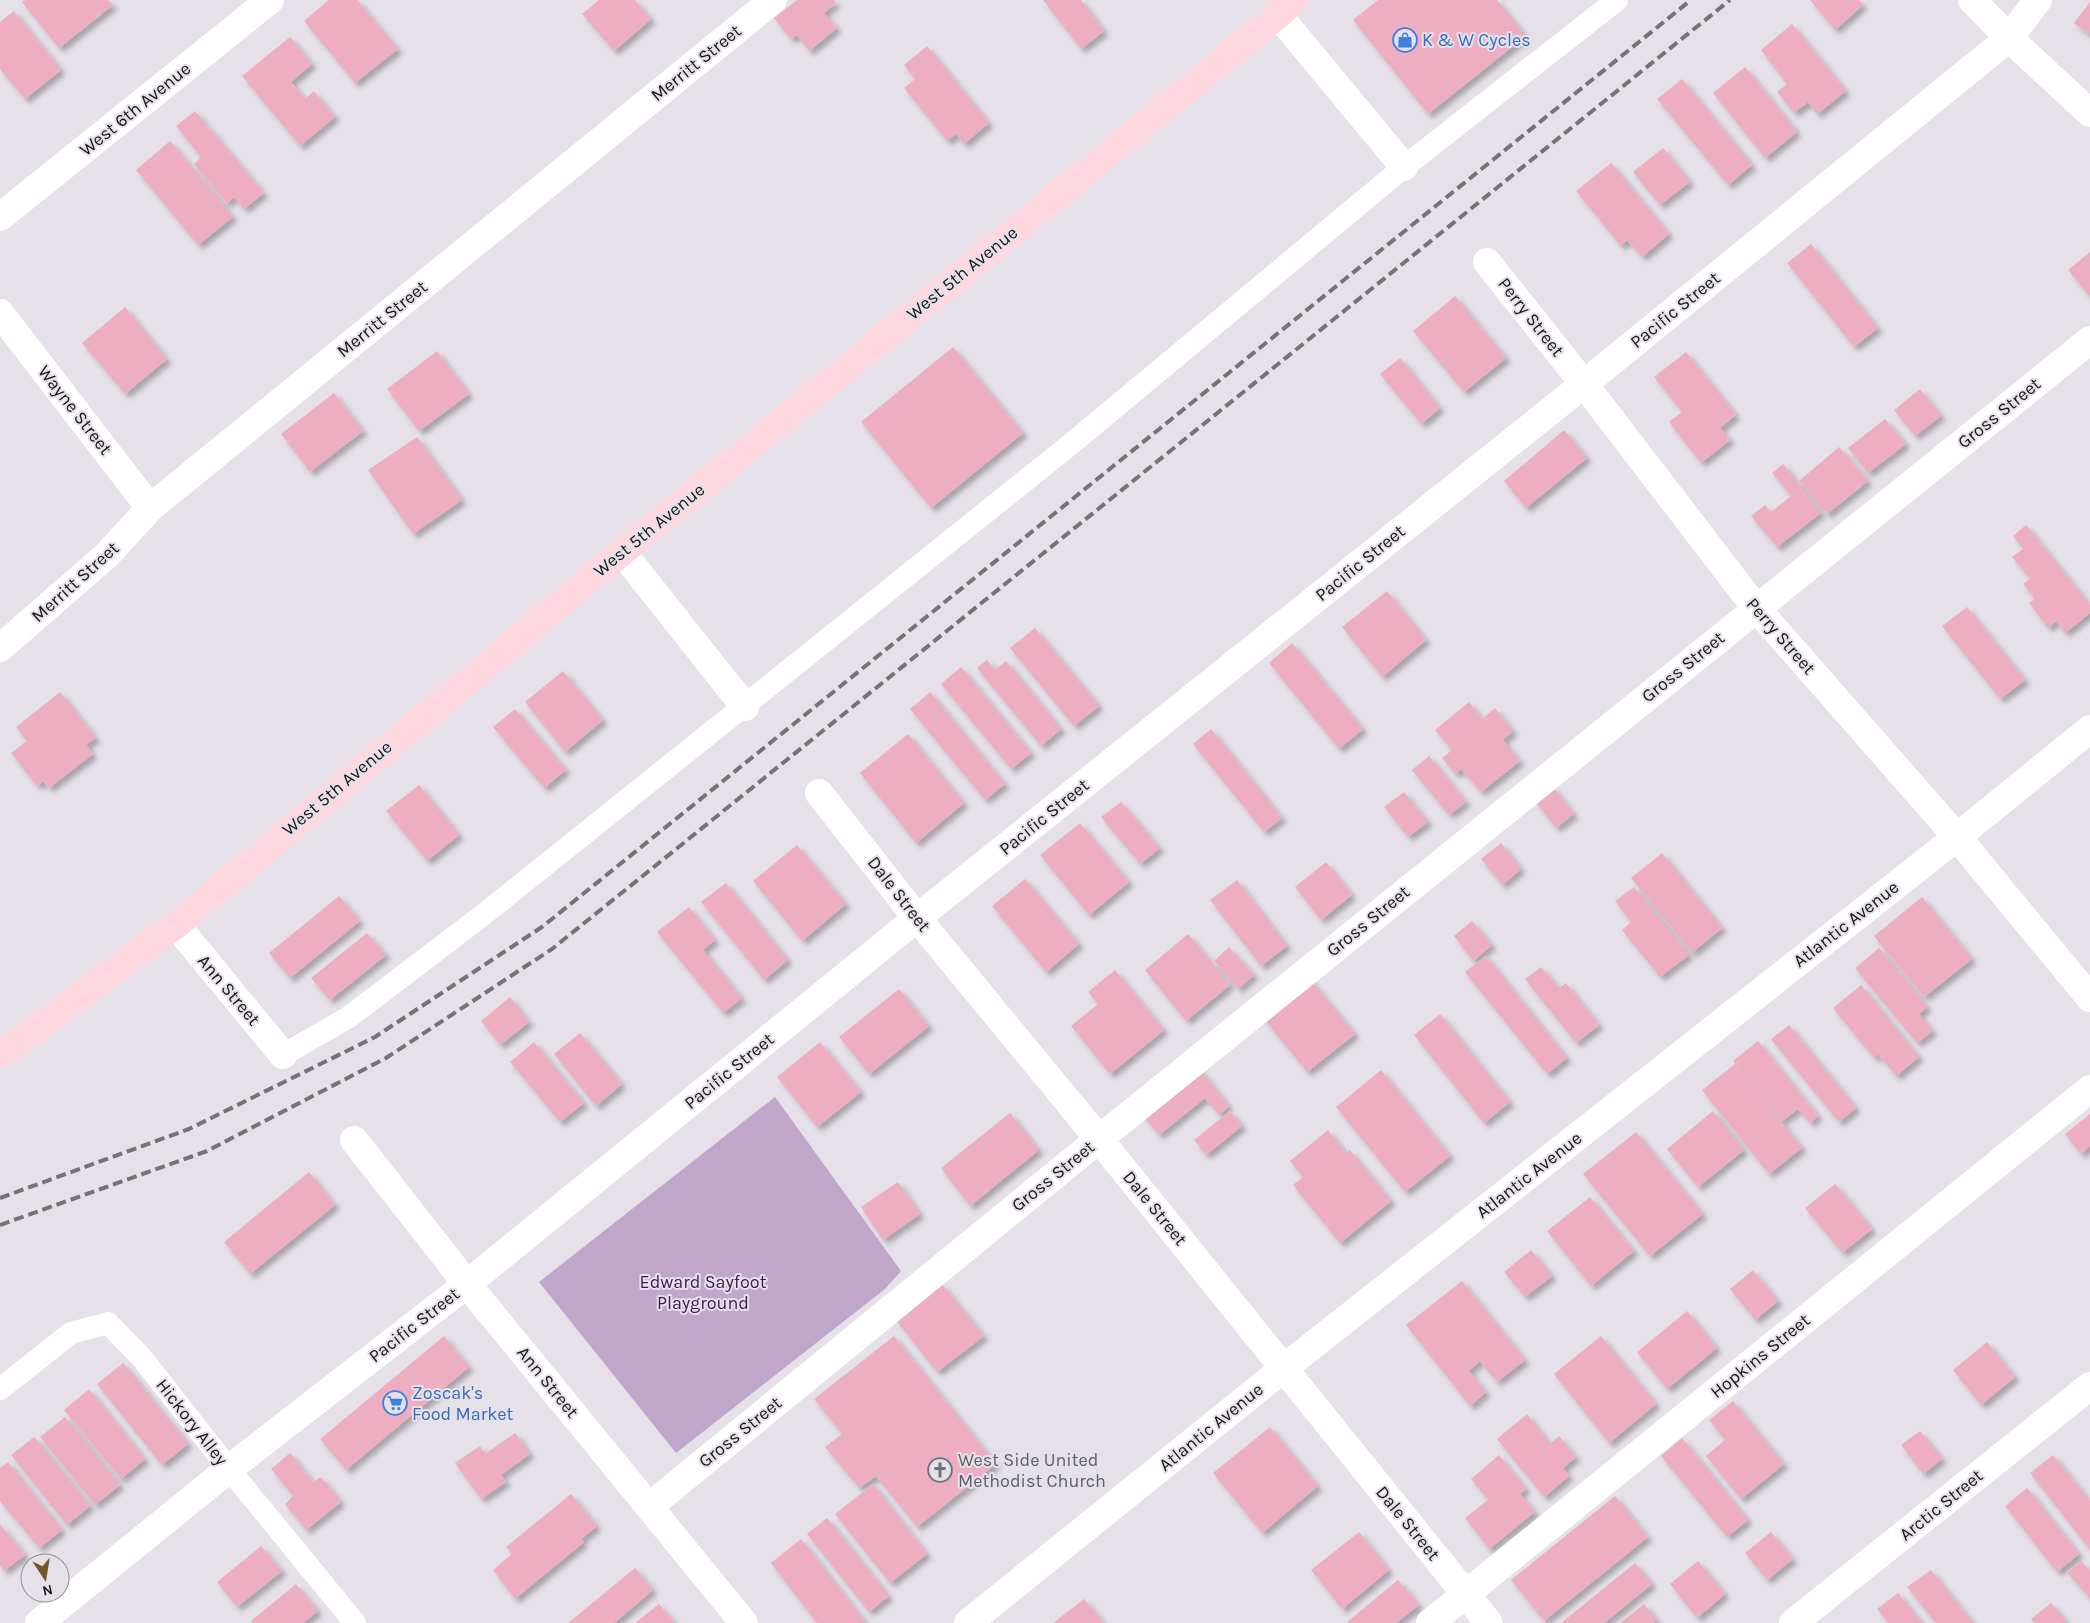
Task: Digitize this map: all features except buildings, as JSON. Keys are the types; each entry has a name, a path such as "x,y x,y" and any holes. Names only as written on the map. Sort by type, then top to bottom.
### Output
{"main road":[{"name":"West 5th Avenue","path":"0,1054 176,924 622,552 1286,8"}],"street":[{"name":"West 6th Avenue","path":"0,217 270,0"},
{"name":"Merritt Street","path":"0,648 107,555 150,508 774,0"},
{"path":"1972,0 2009,38 2090,114"},
{"name":"Pacific Street","path":"39,1623 229,1469 467,1284 917,918 1584,384 2009,38 2038,0"},
{"path":"1286,8 1404,167"},
{"name":"Perry Street","path":"1487,262 1584,384 1756,608 1957,837 2090,998"},
{"name":"Wayne Street","path":"0,313 150,508"},
{"name":"Gross Street","path":"650,1506 1099,1139 2090,340"},
{"path":"622,552 745,707"},
{"name":"Atlantic Avenue","path":"968,1623 1284,1368 1957,837 2090,729"},
{"name":"Dale Street","path":"819,793 917,918 1099,1139 1489,1623"},
{"name":"Ann Street","path":"176,924 283,1055"},
{"name":"Hopkins Street","path":"1430,1623 2090,1089"},
{"name":"Ann Street","path":"354,1140 467,1284 744,1623"},
{"name":"Arctic Street","path":"1793,1623 2090,1386"}],"lane":[{"path":"283,1055 349,1018 484,915 1071,444 1404,167 1617,0"},
{"name":"Hickory Alley","path":"0,1389 71,1333 108,1323 142,1358 229,1469 355,1623"}],"green space":[{"name":"Edward Sayfoot Playground","path":"775,1097 901,1271 885,1289 676,1453 539,1282"}],"railway":[{"path":"0,1198 189,1129 375,1037 542,927 1691,0"},
{"path":"0,1225 207,1151 386,1058 552,949 1730,0"}],"place":[{"name":"K & W Cycles","path":"1405,40"},
{"name":"Zoscak's Food Market","path":"395,1403"},
{"name":"West Side United Methodist Church","path":"940,1470"}]}
